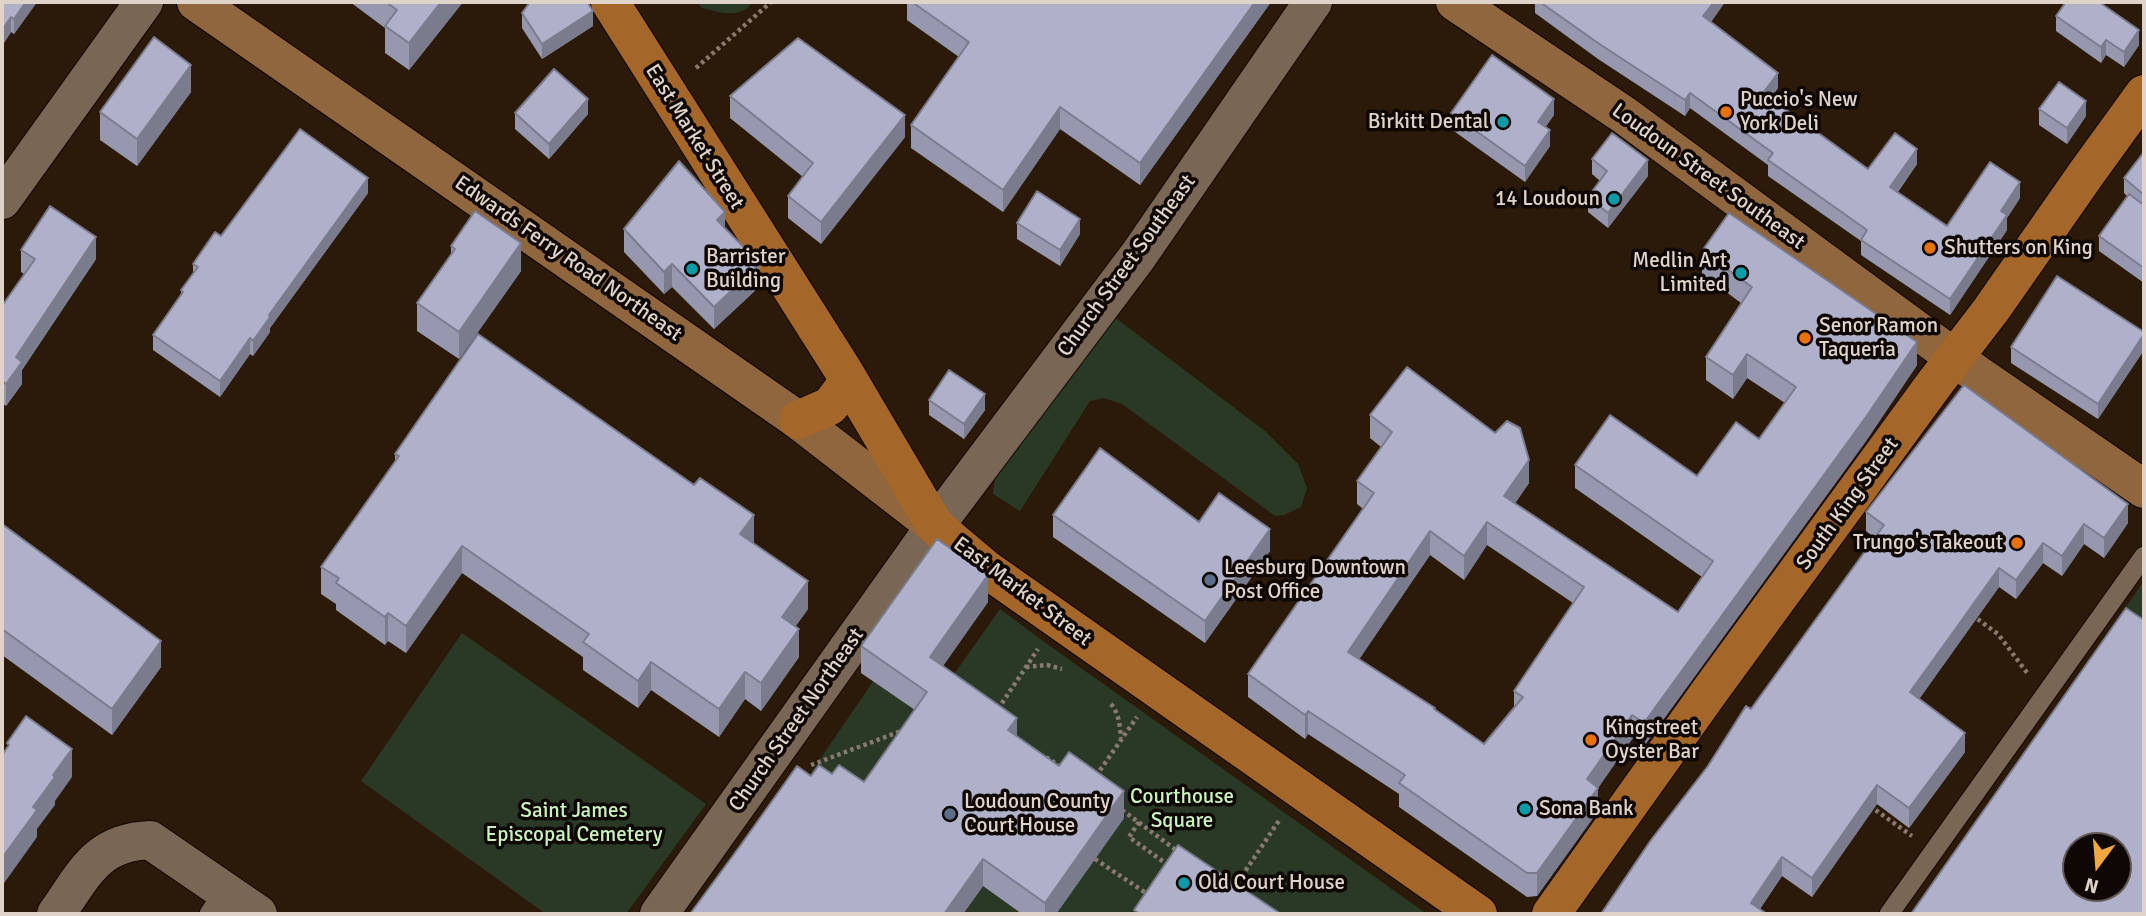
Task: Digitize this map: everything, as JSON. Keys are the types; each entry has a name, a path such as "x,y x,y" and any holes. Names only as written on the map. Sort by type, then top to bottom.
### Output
{"main road":[{"name":"East Market Street","path":"610,2 849,381 935,526 986,569 1478,914"},
{"name":"South King Street","path":"1550,914 2144,94"},
{"path":"798,420 830,406 849,381"}],"street":[{"path":"2,200 144,2"},
{"name":"Church Street Southeast","path":"935,526 1138,256 1312,2"},
{"name":"Loudoun Street Southeast","path":"1455,2 1635,122 1955,358 2144,489"},
{"name":"Edwards Ferry Road Northeast","path":"205,4 798,420 935,526"},
{"name":"Church Street Northeast","path":"659,914 935,526"},
{"path":"56,914 96,858 109,849 133,841 150,840 216,902 258,914"}],"lane":[{"path":"1889,914 2144,556"}],"path":[{"path":"667,93 771,2"},
{"path":"1967,611 1998,634 2028,674 2050,689"},
{"path":"991,719 1043,641"},
{"path":"1026,667 1047,665 1070,671"},
{"path":"1107,698 1115,708 1122,739"},
{"path":"1095,777 1142,711"},
{"path":"770,760 805,767 915,726"},
{"path":"1045,756 1067,771"},
{"path":"1867,804 1934,852"},
{"path":"1119,808 1188,859"},
{"path":"1231,891 1284,813"},
{"path":"1139,822 1129,837 1168,866"},
{"path":"1161,875 1177,851"},
{"path":"1095,859 1156,899"},
{"path":"1148,894 1154,884"}],"green space":[{"path":"697,2 752,2 742,11 729,13 702,8"},
{"path":"1117,319 1265,431 1298,464 1307,488 1301,507 1275,516 1122,404 1104,398 1090,401 1020,511 993,494 995,477 1104,322"},
{"path":"2144,581 2144,636 2118,618"},
{"name":"Courthouse Square","path":"1000,609 1427,914 1056,914 864,810 797,793 874,680 925,715"},
{"name":"Saint James Episcopal Cemetery","path":"462,633 706,804 626,914 546,914 361,781"},
{"path":"983,886 1022,914 963,914"}],"building":[{"path":"2,2 26,2 2,30"},
{"path":"386,2 441,2 409,43 385,26 397,10"},
{"path":"530,2 587,2 593,11 542,44 522,13"},
{"path":"912,2 1255,2 1140,163 1060,107 1003,190 911,125 969,42"},
{"path":"1540,2 1714,2 1703,16 1778,73 1763,93 1868,169 1895,133 1917,149 1890,187 1947,226 1990,162 2020,182 2001,211 2007,215 1950,299 1861,240 1867,230 1768,160 1773,153 1690,93 1685,100"},
{"path":"2066,2 2099,2 2139,30 2124,52 2106,40 2101,47 2056,16"},
{"path":"154,37 191,65 137,139 100,112"},
{"path":"798,38 905,115 821,222 788,196 813,163 730,96"},
{"name":"Birkitt Dental","path":"1492,55 1554,99 1538,122 1550,130 1525,166 1451,113"},
{"path":"554,69 588,99 549,144 515,113"},
{"path":"2059,82 2086,101 2067,128 2039,109"},
{"path":"300,129 368,178 253,341 250,338 220,381 153,335 183,292 181,290 198,267 193,264 215,232 221,236"},
{"name":"14 Loudoun","path":"1612,133 1648,160 1608,213 1588,197 1607,171 1592,159"},
{"path":"2144,152 2144,195 2124,178"},
{"name":"Barrister Building","path":"679,161 725,212 717,220 760,264 714,307 672,264 664,272 624,229"},
{"path":"1037,191 1080,219 1060,250 1017,223"},
{"path":"2129,194 2144,205 2144,268 2099,236"},
{"path":"50,206 96,237 16,357 22,362 6,384 2,381 2,306 35,259 21,250"},
{"path":"475,211 521,243 459,332 417,303 455,249 451,246"},
{"path":"1729,213 1917,342 1866,417 1644,723 1632,715 1587,779 1598,788 1537,873 1527,873 1399,783 1405,775 1308,711 1305,715 1248,674 1374,493 1357,481 1392,432 1370,415 1407,367 1495,433 1507,421 1520,428 1529,460 1504,496 1678,612 1713,561 1575,465 1610,415 1697,476 1736,422 1759,439 1796,387 1747,354 1733,375 1706,357 1752,287 1702,251","holes":["1487,522 1584,587 1514,691 1523,697 1484,744 1435,708 1348,652 1430,531 1464,556"]},
{"path":"2057,276 2144,332 2098,404 2011,347"},
{"path":"478,334 694,485 700,478 754,515 740,534 808,581 782,617 799,629 761,683 745,672 719,709 651,662 638,681 583,642 589,634 462,546 406,626 388,613 385,617 336,583 339,578 321,567 399,456 395,454"},
{"path":"949,370 985,394 964,424 929,400"},
{"path":"1964,385 2128,504 2104,538 2084,524 2062,556 2043,543 2016,580 1999,568 1910,692 1965,733 1909,808 1877,785 1812,878 1782,857 1751,903 1767,914 1601,914 1651,840 1708,766 1746,706 1751,709 1884,525 1866,512"},
{"path":"1100,448 1199,522 1219,493 1270,529 1205,621 1053,515"},
{"path":"2,524 161,641 112,709 2,629"},
{"name":"Loudoun County Court House","path":"937,539 988,575 930,657 1017,718 1008,730 1059,766 1069,752 1124,791 1045,903 983,859 944,914 690,914 797,766 811,776 819,765 832,774 839,765 864,782 927,692 861,646"},
{"path":"2126,608 2144,620 2144,914 1911,914"},
{"path":"26,716 72,749 33,807 37,810 2,858 2,755"},
{"path":"1178,845 1281,914 1140,914 1134,910"}],"place":[{"name":"Puccio's New York Deli","path":"1726,112"},
{"name":"Birkitt Dental","path":"1503,122"},
{"name":"14 Loudoun","path":"1614,199"},
{"name":"Shutters on King","path":"1930,248"},
{"name":"Barrister Building","path":"692,269"},
{"name":"Medlin Art Limited","path":"1741,273"},
{"name":"Senor Ramon Taqueria","path":"1805,338"},
{"name":"Trungo's Takeout","path":"2017,543"},
{"name":"Leesburg Downtown Post Office","path":"1210,580"},
{"name":"Kingstreet Oyster Bar","path":"1591,740"},
{"name":"Sona Bank","path":"1525,809"},
{"name":"Loudoun County Court House","path":"950,814"},
{"name":"Old Court House","path":"1184,883"}]}
